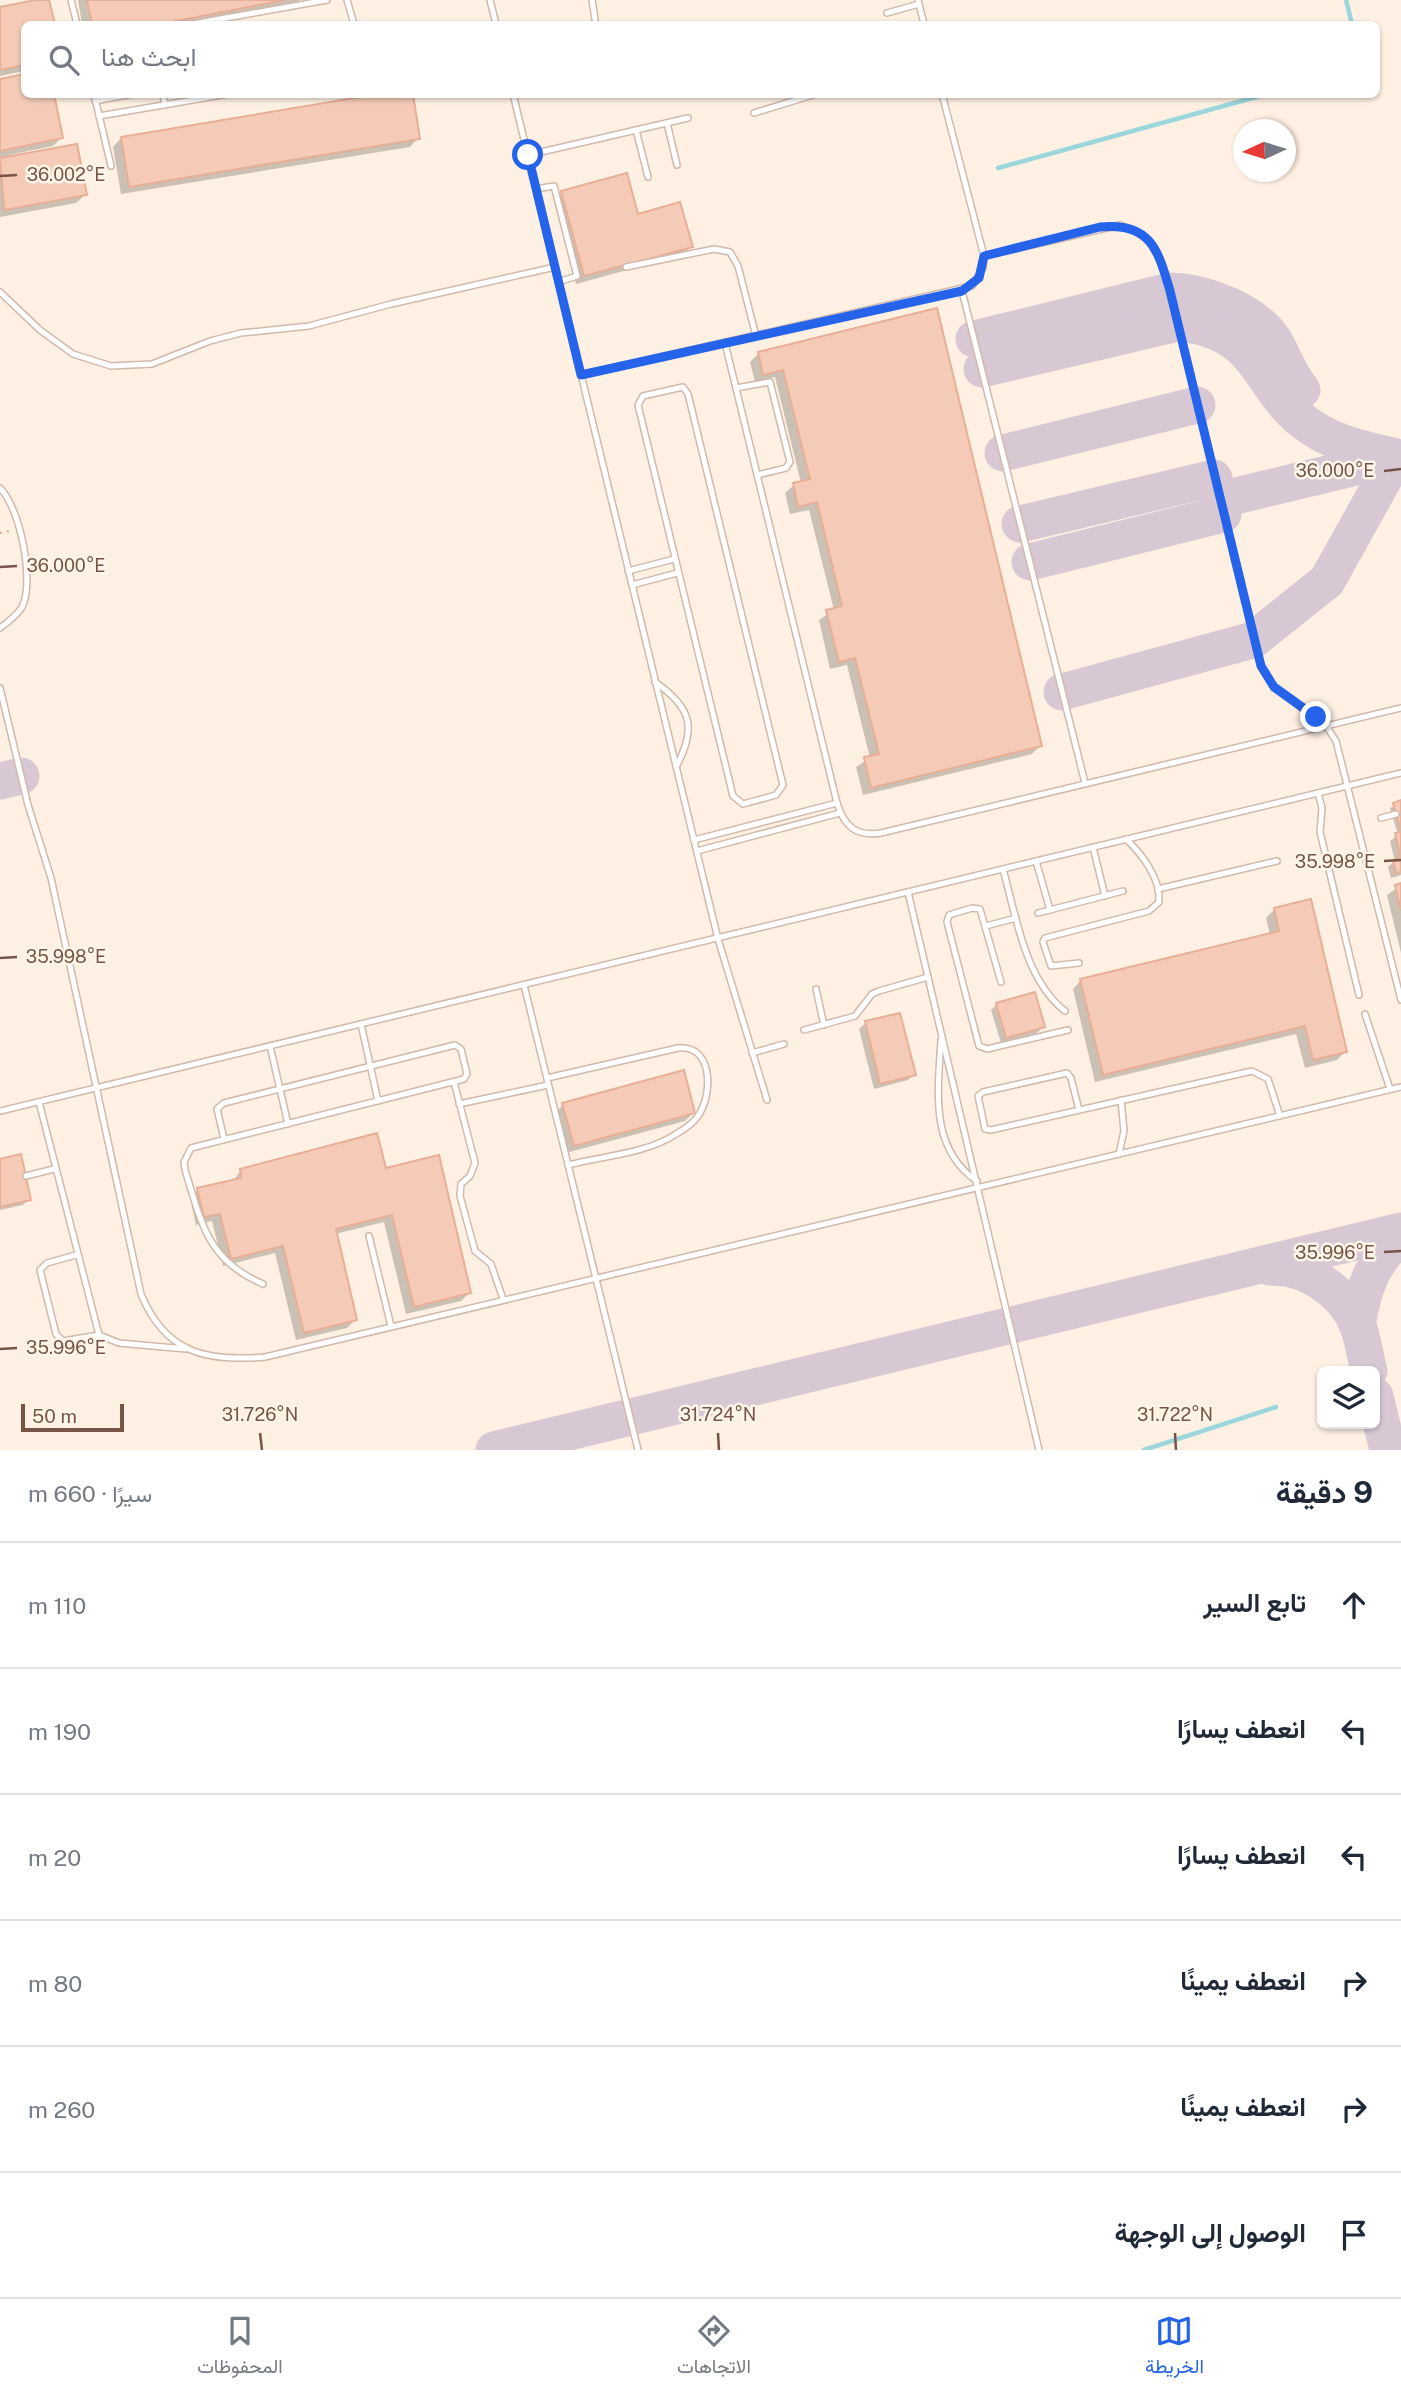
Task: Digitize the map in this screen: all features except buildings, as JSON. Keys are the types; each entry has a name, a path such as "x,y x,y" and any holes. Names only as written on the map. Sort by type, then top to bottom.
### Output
{"lane":[{"path":"71,0 76,21"},
{"path":"209,21 327,0"},
{"path":"347,0 353,21"},
{"path":"490,0 495,21"},
{"path":"592,0 595,19"},
{"path":"887,13 918,2 923,21"},
{"path":"95,98 111,166"},
{"path":"164,98 165,105"},
{"path":"99,116 205,98"},
{"path":"514,98 718,939 767,1100"},
{"path":"754,113 803,98"},
{"path":"581,375 962,291 979,278 984,256 943,98"},
{"path":"528,155 688,118"},
{"path":"667,123 677,164"},
{"path":"636,130 648,177"},
{"path":"536,189 554,186 577,276 558,282"},
{"path":"984,256 1119,225 1138,231 1153,243 1170,291 1261,666 1274,687 1327,727 1336,741 1401,1000"},
{"path":"626,267 714,249 730,252 738,266 756,336"},
{"path":"0,292 40,330 73,354 111,366 152,364 210,341 241,333 309,326 391,304 555,267"},
{"path":"962,291 1085,783"},
{"path":"725,343 837,803 846,824 857,832 869,835 1401,708"},
{"path":"736,388 765,380 770,382 790,462 786,468 757,475"},
{"path":"683,387 688,394 782,781 782,789 776,795 743,804 733,796 677,573 638,401 643,396 683,387"},
{"path":"0,488 14,513 24,551 27,582 23,606 0,628"},
{"path":"628,571 674,559"},
{"path":"632,585 677,573"},
{"path":"655,682 677,698 688,719 688,743 676,768"},
{"path":"0,688 28,805 51,878 141,1294 150,1315 166,1335 188,1349 210,1357 265,1357 977,1184 1119,1154 1401,1087"},
{"path":"0,1111 1401,773"},
{"path":"1318,793 1322,808 1320,832 1359,995"},
{"path":"694,840 837,803"},
{"path":"696,851 841,813"},
{"path":"1381,818 1396,814"},
{"path":"1079,963 1051,967 1043,942 1045,938 1149,911 1159,902 1158,889 1142,857 1126,839"},
{"path":"1093,847 1105,896"},
{"path":"1036,861 1050,910"},
{"path":"1158,889 1277,861"},
{"path":"1003,869 1036,976 1055,1003 1065,1011"},
{"path":"1038,913 1123,891"},
{"path":"908,892 1040,1450"},
{"path":"1001,982 986,926 977,907 953,912 947,918 979,1046 987,1049 1068,1030"},
{"path":"986,926 1016,918"},
{"path":"804,1030 855,1016 879,990 928,977"},
{"path":"524,985 638,1450"},
{"path":"816,989 824,1025"},
{"path":"1365,1014 1390,1089"},
{"path":"361,1024 378,1101"},
{"path":"942,1034 938,1107 941,1132 951,1156 977,1184"},
{"path":"752,1053 784,1044"},
{"path":"224,1139 217,1114 219,1105 457,1045 467,1076 454,1082 191,1148 184,1162 185,1170 202,1227 212,1246 243,1275 264,1284"},
{"path":"270,1046 288,1124"},
{"path":"459,1104 678,1048 689,1047 698,1051 704,1059 707,1087 699,1115 688,1127 653,1145 568,1165"},
{"path":"1079,1110 1071,1078 1067,1073 978,1096 984,1126 988,1130 1079,1110 1252,1071 1268,1079 1280,1116"},
{"path":"454,1082 475,1163 470,1175 461,1184 460,1196 475,1251 491,1264 503,1299"},
{"path":"1119,1154 1124,1131 1121,1100"},
{"path":"38,1102 99,1335"},
{"path":"26,1176 54,1169"},
{"path":"369,1236 391,1326"},
{"path":"76,1255 47,1263 40,1270 56,1334 64,1341 99,1335 119,1343 188,1349"}],"waterway":[{"path":"1346,0 1351,21"},
{"path":"998,168 1252,98"},
{"path":"1144,1450 1276,1407"}],"taxiway":[{"path":"974,339 1170,291 1184,292 1214,299 1256,321 1275,342 1302,390"},
{"path":"982,369 1178,323 1207,328 1228,338 1244,350 1280,398 1314,429 1343,443 1396,457 1327,581 1253,640 1062,692"},
{"path":"1003,453 1197,405"},
{"path":"1219,500 1389,459"},
{"path":"1020,524 1214,478"},
{"path":"1030,562 1223,514"},
{"path":"0,781 21,776"},
{"path":"494,1450 1401,1231"},
{"path":"1357,1324 1363,1298 1376,1265 1401,1237"},
{"path":"1270,1267 1309,1275 1342,1300 1357,1323 1368,1366"},
{"path":"1380,1417 1388,1450"}],"route":[{"path":"528,155 581,375 962,291 972,286 979,278 984,268 984,256 1100,227 1119,225 1138,231 1153,243 1170,291 1261,666 1274,687 1316,717"}]}
